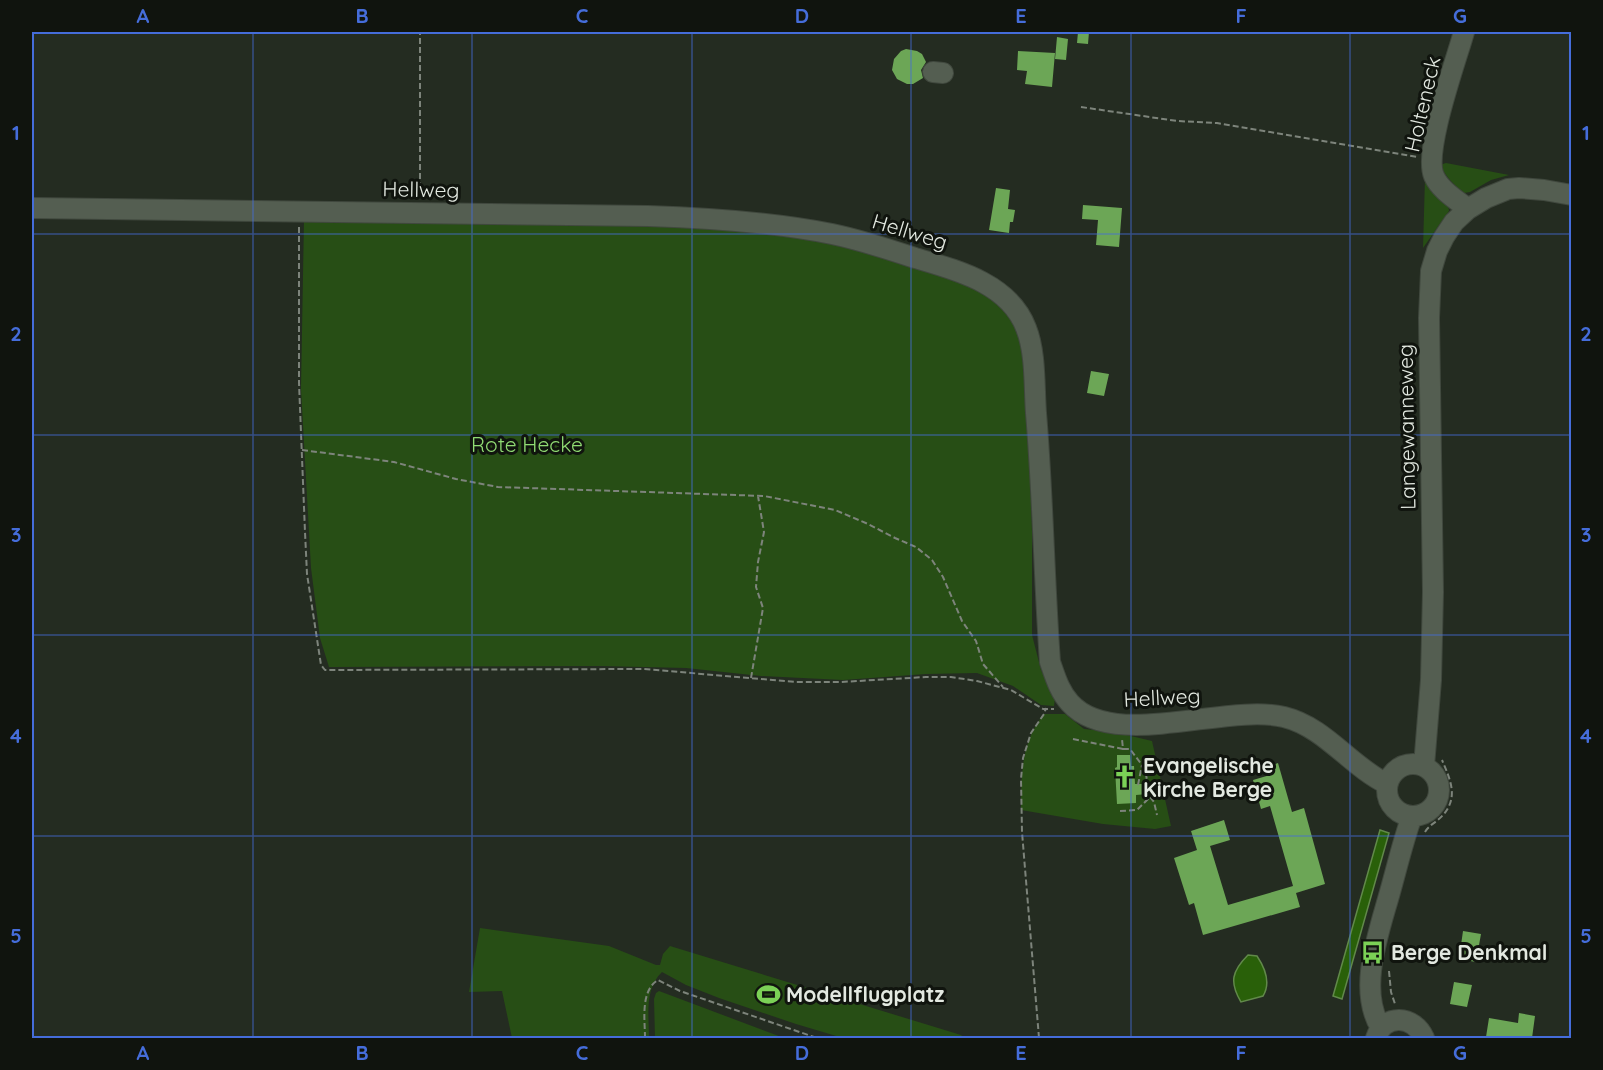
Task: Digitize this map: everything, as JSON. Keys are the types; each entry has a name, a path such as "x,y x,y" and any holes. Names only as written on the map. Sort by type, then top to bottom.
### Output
{"street":[{"name":"Holteneck","path":"1464,32 1437,126 1432,160 1434,176 1438,182 1467,209"},
{"name":"Langewanneweg","path":"1424,766 1431,680 1433,591 1429,289 1431,271 1444,237 1467,209 1497,193 1519,188 1572,195"},
{"name":"Hellweg","path":"32,208 709,218 786,226 834,234 870,243 973,277 1010,303 1026,326 1031,343 1050,662 1061,692 1070,704 1090,717 1123,724 1161,723 1252,714 1282,717 1307,726 1372,777 1387,784"},
{"path":"1416,763 1424,766 1436,775 1440,789 1432,809 1420,816 1397,811 1388,798 1387,784 1392,774 1407,764 1416,763"},
{"path":"1379,1033 1371,997 1371,967 1412,816"},
{"path":"1379,1033 1387,1023 1402,1020 1416,1026 1424,1038"}],"path":[{"path":"420,32 420,213"},
{"path":"1081,107 1177,121 1217,123 1432,160"},
{"path":"300,212 299,383 307,574 321,665 325,670 637,668 796,682 951,677 1011,690 1043,708 1065,707 1070,704"},
{"path":"302,450 394,462 456,479 498,487 764,496 835,510 916,547 932,560 943,577 963,621 976,640 983,664 1004,688"},
{"path":"751,678 764,608 756,587 764,532 758,496"},
{"path":"1039,1038 1022,832 1021,779 1023,758 1031,733 1046,708"},
{"path":"1123,724 1123,749"},
{"path":"1073,739 1130,749 1145,769 1150,797 1154,802 1157,815"},
{"path":"1423,835 1428,827 1444,814 1450,804 1452,792 1450,779 1442,761 1442,752"},
{"path":"1138,785 1142,765"},
{"path":"1120,811 1137,810 1150,797"},
{"path":"1389,969 1391,992 1399,1008"},
{"path":"645,1038 646,999 653,983 658,980 680,991 816,1038"}],"green space":[{"path":"1446,163 1509,175 1491,180 1464,193 1442,169 1440,165"},
{"path":"1425,178 1448,203 1449,211 1423,248"},
{"name":"Rote Hecke","path":"304,219 707,224 832,242 980,288 1006,312 1018,331 1022,345 1028,407 1032,531 1032,635 1041,670 1055,698 1054,706 1041,705 1013,686 977,673 843,680 761,676 686,668 329,667 320,638 311,568 301,389"},
{"path":"1044,714 1065,714 1084,729 1114,732 1152,741 1171,826 1155,829 1103,824 1021,810 1024,759 1031,736"},
{"path":"480,928 609,946 656,965 660,965 663,954 670,946 961,1035 964,1038 843,1038 719,998 686,985 662,972 652,986 650,995 649,1038 512,1038 502,991 469,992"},
{"path":"659,991 784,1038 655,1038 654,999"}],"shaded area":[{"path":"1380,830 1389,833 1342,999 1333,996"},
{"path":"1248,955 1257,956 1265,971 1267,986 1263,996 1241,1002 1235,988 1234,977 1238,966"}],"building":[{"path":"1078,32 1089,32 1088,44 1077,43"},
{"path":"1057,37 1068,39 1066,60 1055,59"},
{"path":"906,49 922,54 926,62 921,70 923,78 913,84 897,79 892,70 894,59"},
{"path":"1018,51 1055,53 1052,87 1025,84 1027,71 1017,70"},
{"path":"996,188 1010,190 1008,209 1015,210 1013,222 1010,222 1009,233 989,230"},
{"path":"1083,205 1122,208 1119,247 1096,245 1098,220 1082,219"},
{"path":"1091,371 1109,374 1104,396 1087,393"},
{"name":"Evangelische Kirche Berge","path":"1117,755 1130,755 1131,766 1134,766 1135,784 1147,784 1148,794 1136,795 1136,803 1117,804 1115,768 1117,767"},
{"path":"1278,763 1292,812 1304,808 1325,884 1296,893 1300,907 1203,935 1194,903 1189,905 1174,858 1197,850 1191,831 1224,820 1230,840 1210,846 1228,905 1293,886 1270,806 1261,809 1253,780 1270,775 1267,767"},
{"path":"1463,931 1481,934 1476,962 1459,959"},
{"path":"1454,982 1472,985 1467,1007 1450,1004"},
{"path":"1519,1013 1535,1016 1532,1038 1486,1037 1489,1018 1518,1023"}],"place":[{"name":"Evangelische Kirche Berge","path":"1125,777"},
{"name":"Berge Denkmal","path":"1373,952"},
{"name":"Modellflugplatz","path":"768,994"}]}
